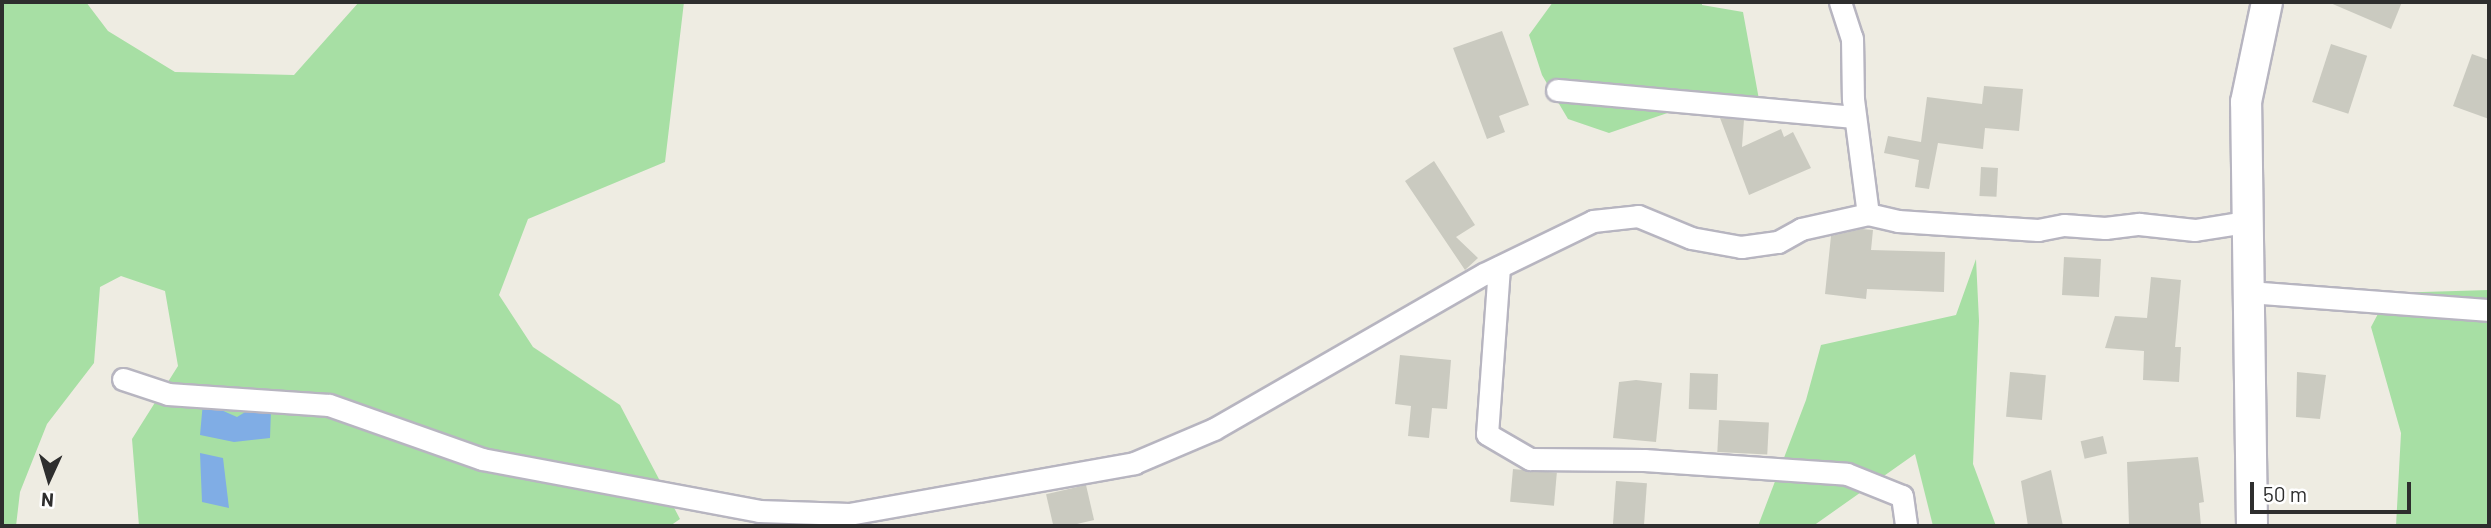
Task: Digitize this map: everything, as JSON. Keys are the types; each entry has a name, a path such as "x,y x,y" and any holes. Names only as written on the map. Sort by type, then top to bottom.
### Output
{"main road":[{"path":"2252,526 2246,102 2267,2"}],"street":[{"path":"1840,2 1852,38 1854,117 1868,214"},
{"path":"1557,90 1854,117"},
{"path":"123,379 168,394 328,405 482,459 759,511 849,514 1134,463 1214,429 1499,267 1593,221 1638,216 1691,238 1741,247 1778,242 1801,229 1868,214 1898,221 2038,230 2064,225 2105,228 2139,224 2194,230 2246,222"},
{"path":"1499,267 1487,434 1530,459 1644,460 1847,474 1902,496 1906,526"},
{"path":"2249,292 2489,310"}],"green space":[{"path":"2,2 86,2 108,31 175,72 294,75 359,2 684,2 665,162 528,219 499,295 533,347 620,405 680,519 670,526 139,526 132,439 178,366 165,291 121,276 100,287 94,363 47,424 20,492 16,526 2,526"},
{"path":"1553,2 1702,2 1702,5 1743,12 1760,105 1685,107 1609,133 1568,119 1542,75 1529,35"},
{"path":"1976,259 1979,321 1973,464 1996,526 1933,526 1915,454 1813,526 1758,526 1806,400 1821,345 1956,315"},
{"path":"2489,290 2489,526 2396,526 2401,433 2371,327 2389,293"}],"water":[{"path":"203,402 237,417 257,405 271,410 270,438 234,442 200,435"},
{"path":"200,453 223,458 229,508 202,502"}],"building":[{"path":"2328,2 2402,2 2391,29"},
{"path":"1502,31 1529,105 1499,116 1505,132 1487,139 1453,48"},
{"path":"2331,44 2367,56 2348,114 2312,102"},
{"path":"2472,54 2489,60 2489,119 2453,106"},
{"path":"1984,86 2023,89 2019,131 1985,128 1983,149 1938,143 1929,189 1915,187 1919,160 1884,153 1888,136 1921,142 1927,97 1982,104"},
{"path":"1720,118 1744,120 1742,147 1781,129 1784,137 1793,132 1811,168 1749,195"},
{"path":"1434,161 1475,225 1456,237 1478,258 1465,270 1405,181"},
{"path":"1981,167 1998,168 1996,197 1979,196"},
{"path":"1862,229 1873,230 1871,250 1945,252 1944,292 1867,289 1866,299 1825,294 1831,236"},
{"path":"2064,257 2101,259 2099,297 2062,295"},
{"path":"2151,277 2181,280 2175,347 2181,347 2179,382 2143,380 2144,351 2105,348 2115,316 2147,318"},
{"path":"1400,355 1451,360 1447,409 1432,408 1429,438 1408,436 1411,406 1395,404"},
{"path":"2010,372 2046,375 2042,420 2006,417"},
{"path":"2297,372 2326,375 2320,419 2296,417"},
{"path":"1690,373 1718,374 1717,410 1689,409"},
{"path":"1636,380 1662,383 1656,442 1613,438 1619,382"},
{"path":"1719,420 1769,423 1767,455 1717,452"},
{"path":"2103,436 2107,454 2085,459 2081,441"},
{"path":"2198,457 2204,502 2199,503 2201,526 2129,526 2127,462"},
{"path":"1513,469 1557,473 1554,506 1510,502"},
{"path":"2051,470 2063,526 2028,526 2021,481"},
{"path":"1616,481 1647,483 1644,526 1613,526"},
{"path":"1086,485 1094,520 1068,526 1053,526 1046,494"}]}
